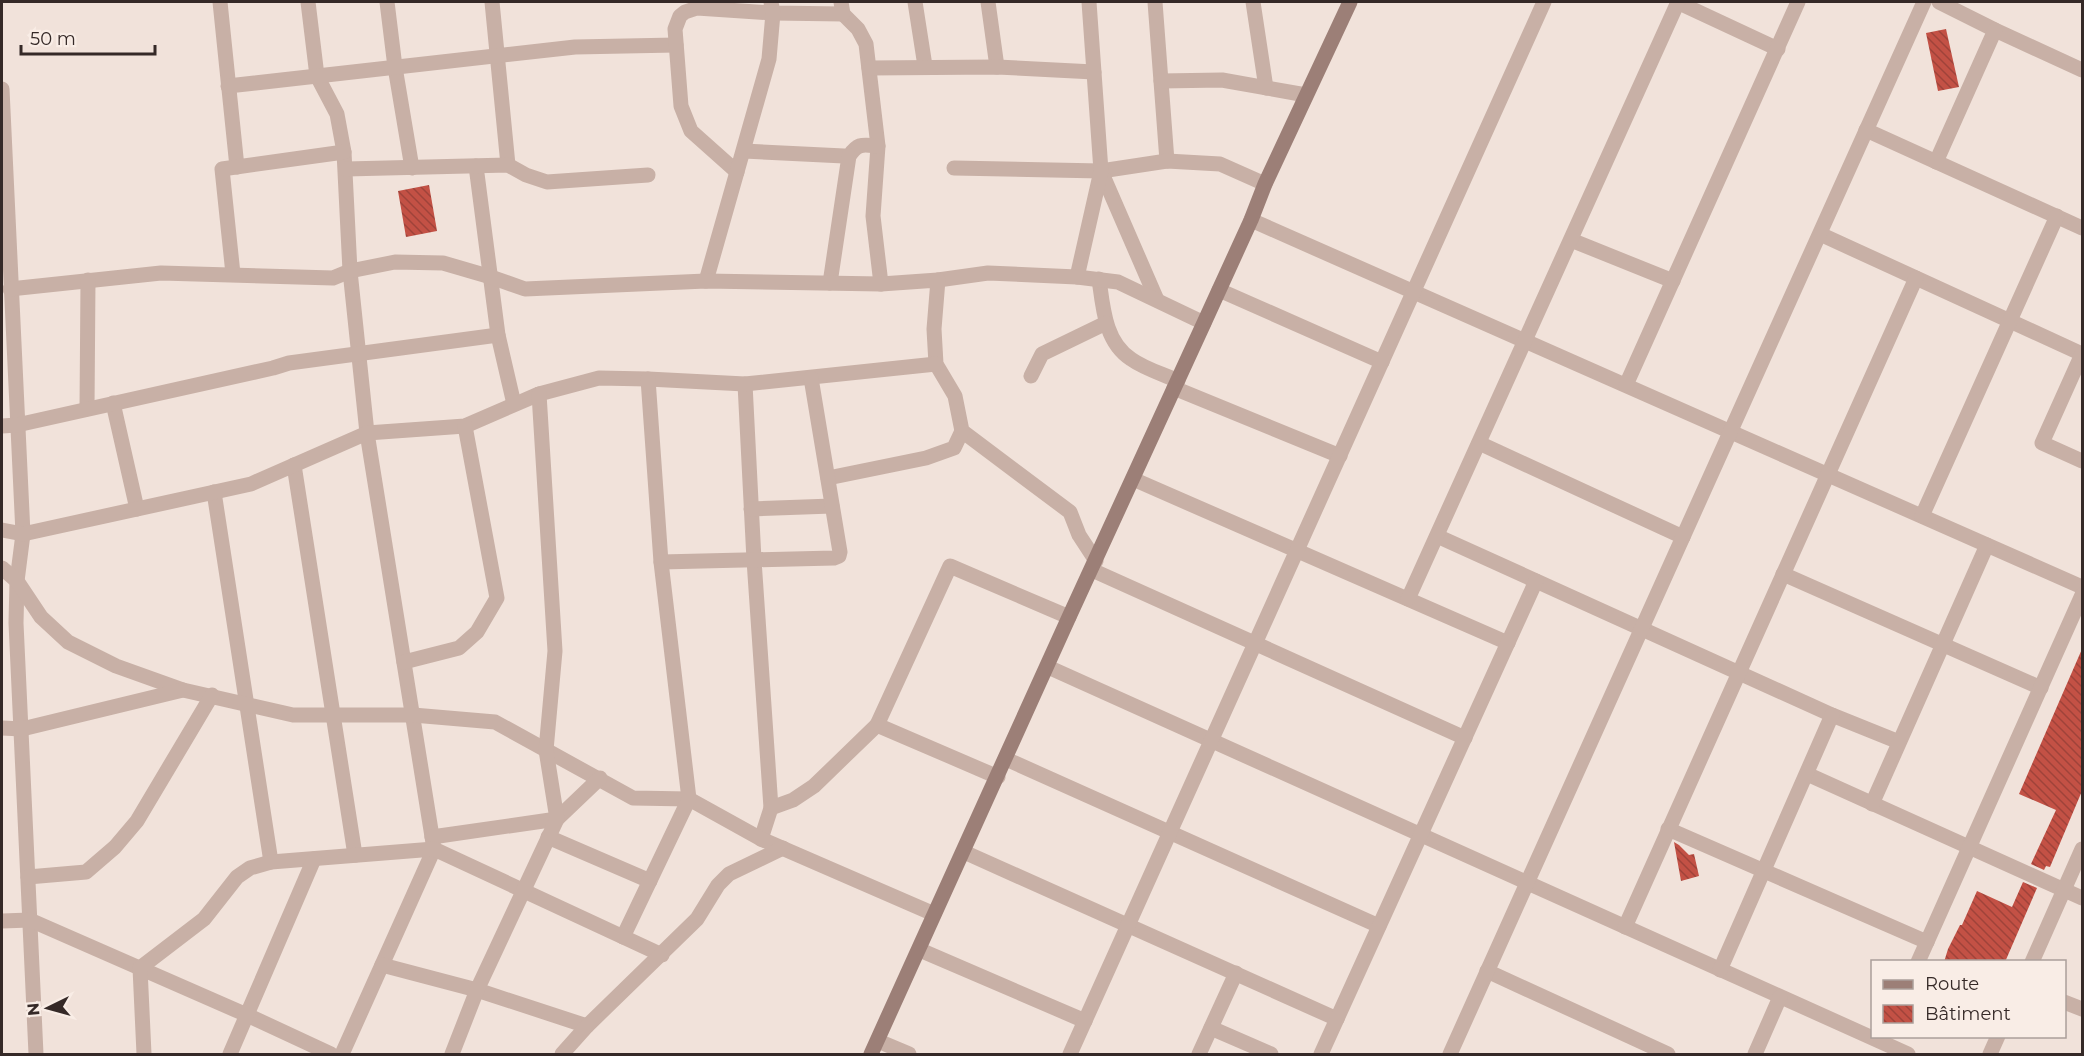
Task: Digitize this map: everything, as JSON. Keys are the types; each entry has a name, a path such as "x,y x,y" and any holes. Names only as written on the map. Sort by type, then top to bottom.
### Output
{"street":[{"path":"220,2 237,167"},
{"path":"308,2 317,76 337,114 344,152 350,271 367,433 433,843 342,1054"},
{"path":"387,2 412,168"},
{"path":"492,2 508,165"},
{"path":"915,2 925,66"},
{"path":"988,2 997,67"},
{"path":"1077,277 1101,171 1089,2"},
{"path":"1155,2 1167,160"},
{"path":"1253,2 1266,88"},
{"path":"909,1054 875,1048 1251,220 1265,184 1350,2"},
{"path":"1070,1054 1544,2"},
{"path":"1408,599 1678,2 1778,49"},
{"path":"1626,385 1798,2"},
{"path":"1450,1054 1924,2"},
{"path":"1939,2 2082,70"},
{"path":"737,172 691,131 681,106 675,29 680,16 685,12 708,5 842,8 866,44 878,146 873,216 881,284"},
{"path":"706,281 769,59 772,7"},
{"path":"1936,162 1995,30"},
{"path":"228,86 574,48 676,45"},
{"path":"869,68 997,67 1094,72"},
{"path":"1161,81 1222,80 1306,95"},
{"path":"2,90 10,289 7,327 18,425 24,534 17,581 16,622 36,1054"},
{"path":"1866,130 2082,228"},
{"path":"830,283 849,156 860,144 878,146"},
{"path":"744,151 849,156"},
{"path":"233,274 222,169 344,152"},
{"path":"954,168 1101,171 1167,160 1220,164 1265,184"},
{"path":"346,169 508,165 526,175 547,182 648,175"},
{"path":"476,166 498,335 514,404"},
{"path":"1101,171 1157,300"},
{"path":"1922,516 2057,216"},
{"path":"1251,220 2082,587"},
{"path":"1820,234 2082,354 2042,443 2082,461"},
{"path":"1571,240 1673,281"},
{"path":"10,289 161,273 333,278 350,271 395,262 443,263 525,289 706,281 881,284 938,280 988,273 1077,277 1118,282 1204,323"},
{"path":"1625,927 1916,278"},
{"path":"1099,279 1106,323 1114,343 1130,359 1176,385 1340,456"},
{"path":"87,409 88,280"},
{"path":"828,478 935,455 954,448 962,431 955,396 936,364 934,329 938,280"},
{"path":"1219,290 1382,362"},
{"path":"1031,376 1042,354 1106,323"},
{"path":"2,426 18,425 289,363 498,335"},
{"path":"2,530 24,534 250,484 367,433 465,426 539,394 599,378 745,384 936,364"},
{"path":"661,562 834,558 839,556 811,378"},
{"path":"623,937 689,799 661,562 648,379"},
{"path":"745,384 771,808 761,839"},
{"path":"539,394 555,651 546,750 557,819"},
{"path":"113,403 137,509"},
{"path":"404,662 459,648 477,632 497,598 465,426"},
{"path":"962,431 1070,512 1094,566 1255,644 1465,738"},
{"path":"1479,443 1683,537"},
{"path":"294,465 355,855"},
{"path":"1134,479 1508,643"},
{"path":"214,492 271,862"},
{"path":"752,509 832,506"},
{"path":"1437,536 1899,742"},
{"path":"1872,804 1987,545"},
{"path":"771,808 793,800 814,786 877,724 950,566 1069,617"},
{"path":"2,568 17,581 41,617 68,642 116,666 183,690 293,714 413,715 495,722 633,798 689,799 761,839 934,914"},
{"path":"1783,574 2041,688"},
{"path":"1321,1054 1536,581"},
{"path":"1919,960 2082,595"},
{"path":"1048,667 1780,997 1871,1035"},
{"path":"2,728 22,729 183,690"},
{"path":"28,877 86,872 115,847 138,821 212,695"},
{"path":"1720,970 1832,714"},
{"path":"877,724 998,777"},
{"path":"1006,759 1379,926"},
{"path":"1806,774 2082,898"},
{"path":"452,1054 477,990 557,819 600,778"},
{"path":"140,968 204,919 237,877 250,868 271,862 355,855 433,843 557,819"},
{"path":"1668,829 1927,942"},
{"path":"548,837 650,881"},
{"path":"433,843 522,890 662,955"},
{"path":"562,1054 587,1026 697,919 718,885 729,874 783,848"},
{"path":"2033,960 2082,849"},
{"path":"964,852 1337,1018"},
{"path":"230,1054 314,859"},
{"path":"2,921 30,920 331,1054"},
{"path":"920,950 1085,1021"},
{"path":"382,964 477,990 587,1026"},
{"path":"140,968 144,1054"},
{"path":"1487,971 1668,1054"},
{"path":"1198,1054 1236,973"},
{"path":"1755,1054 1780,997"},
{"path":"2066,1003 2082,1010"},
{"path":"1211,1028 1271,1054"},
{"path":"1990,1054 1997,1038"},
{"path":"1883,1040 1908,1054"}],"building":[{"path":"1946,29 1959,87 1938,91 1926,33"},
{"path":"429,185 437,231 406,237 398,191"},
{"path":"2082,649 2082,791 2050,867 2046,866 2044,870 2031,864 2056,810 2019,794"},
{"path":"1674,842 1689,855 1694,854 1699,876 1681,881"},
{"path":"2023,882 2037,888 2006,960 1945,960 1977,891 2012,907"}]}
